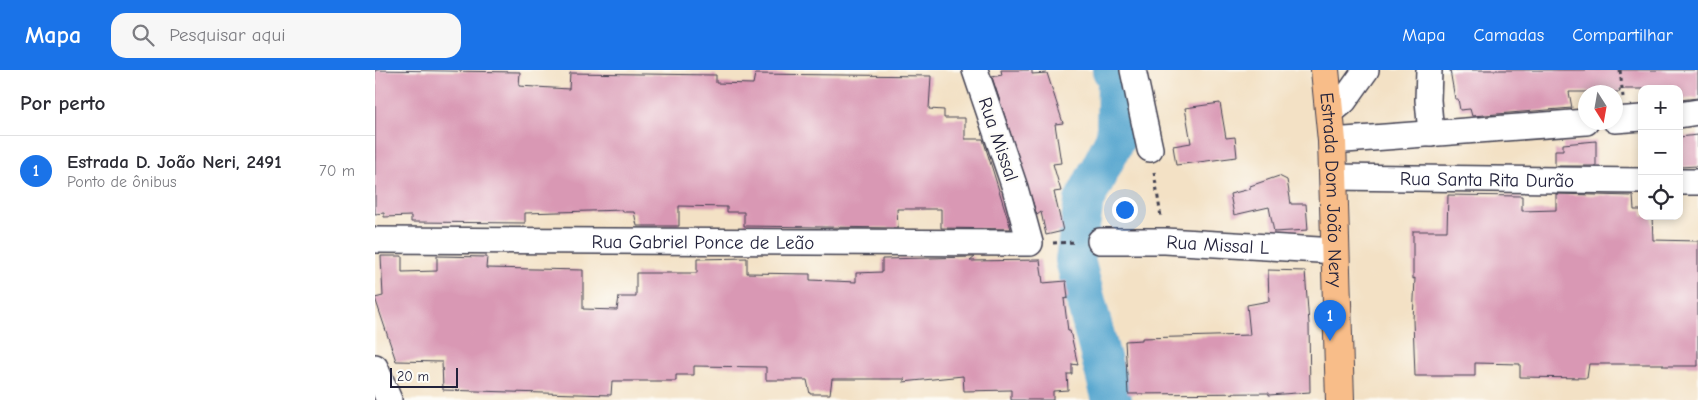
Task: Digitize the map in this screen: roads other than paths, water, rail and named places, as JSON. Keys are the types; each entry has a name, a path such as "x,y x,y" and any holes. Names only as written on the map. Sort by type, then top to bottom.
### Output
{"main road":[{"name":"Estrada Dom João Nery","path":"1325,70 1331,112 1340,400"}],"street":[{"name":"Rua Missal","path":"975,70 1034,243"},
{"path":"1133,70 1150,149"},
{"path":"1331,112 1344,101 1366,70"},
{"path":"1429,70 1428,100 1431,134"},
{"path":"1683,114 1698,112"},
{"path":"1623,119 1638,118"},
{"path":"1332,141 1578,123"},
{"name":"Rua Santa Rita Durão","path":"1333,177 1638,181"},
{"path":"1683,182 1698,182"},
{"name":"Rua Gabriel Ponce de Leão","path":"375,240 1034,243"},
{"name":"Rua Missal L","path":"1100,241 1165,241 1336,251"},
{"path":"375,367 389,400"}],"waterway":[{"path":"1112,70 1117,76 1116,137 1084,201 1075,260 1112,400"}],"place":[{"name":"Estrada D. João Neri, 2491","path":"1330,341"}]}
